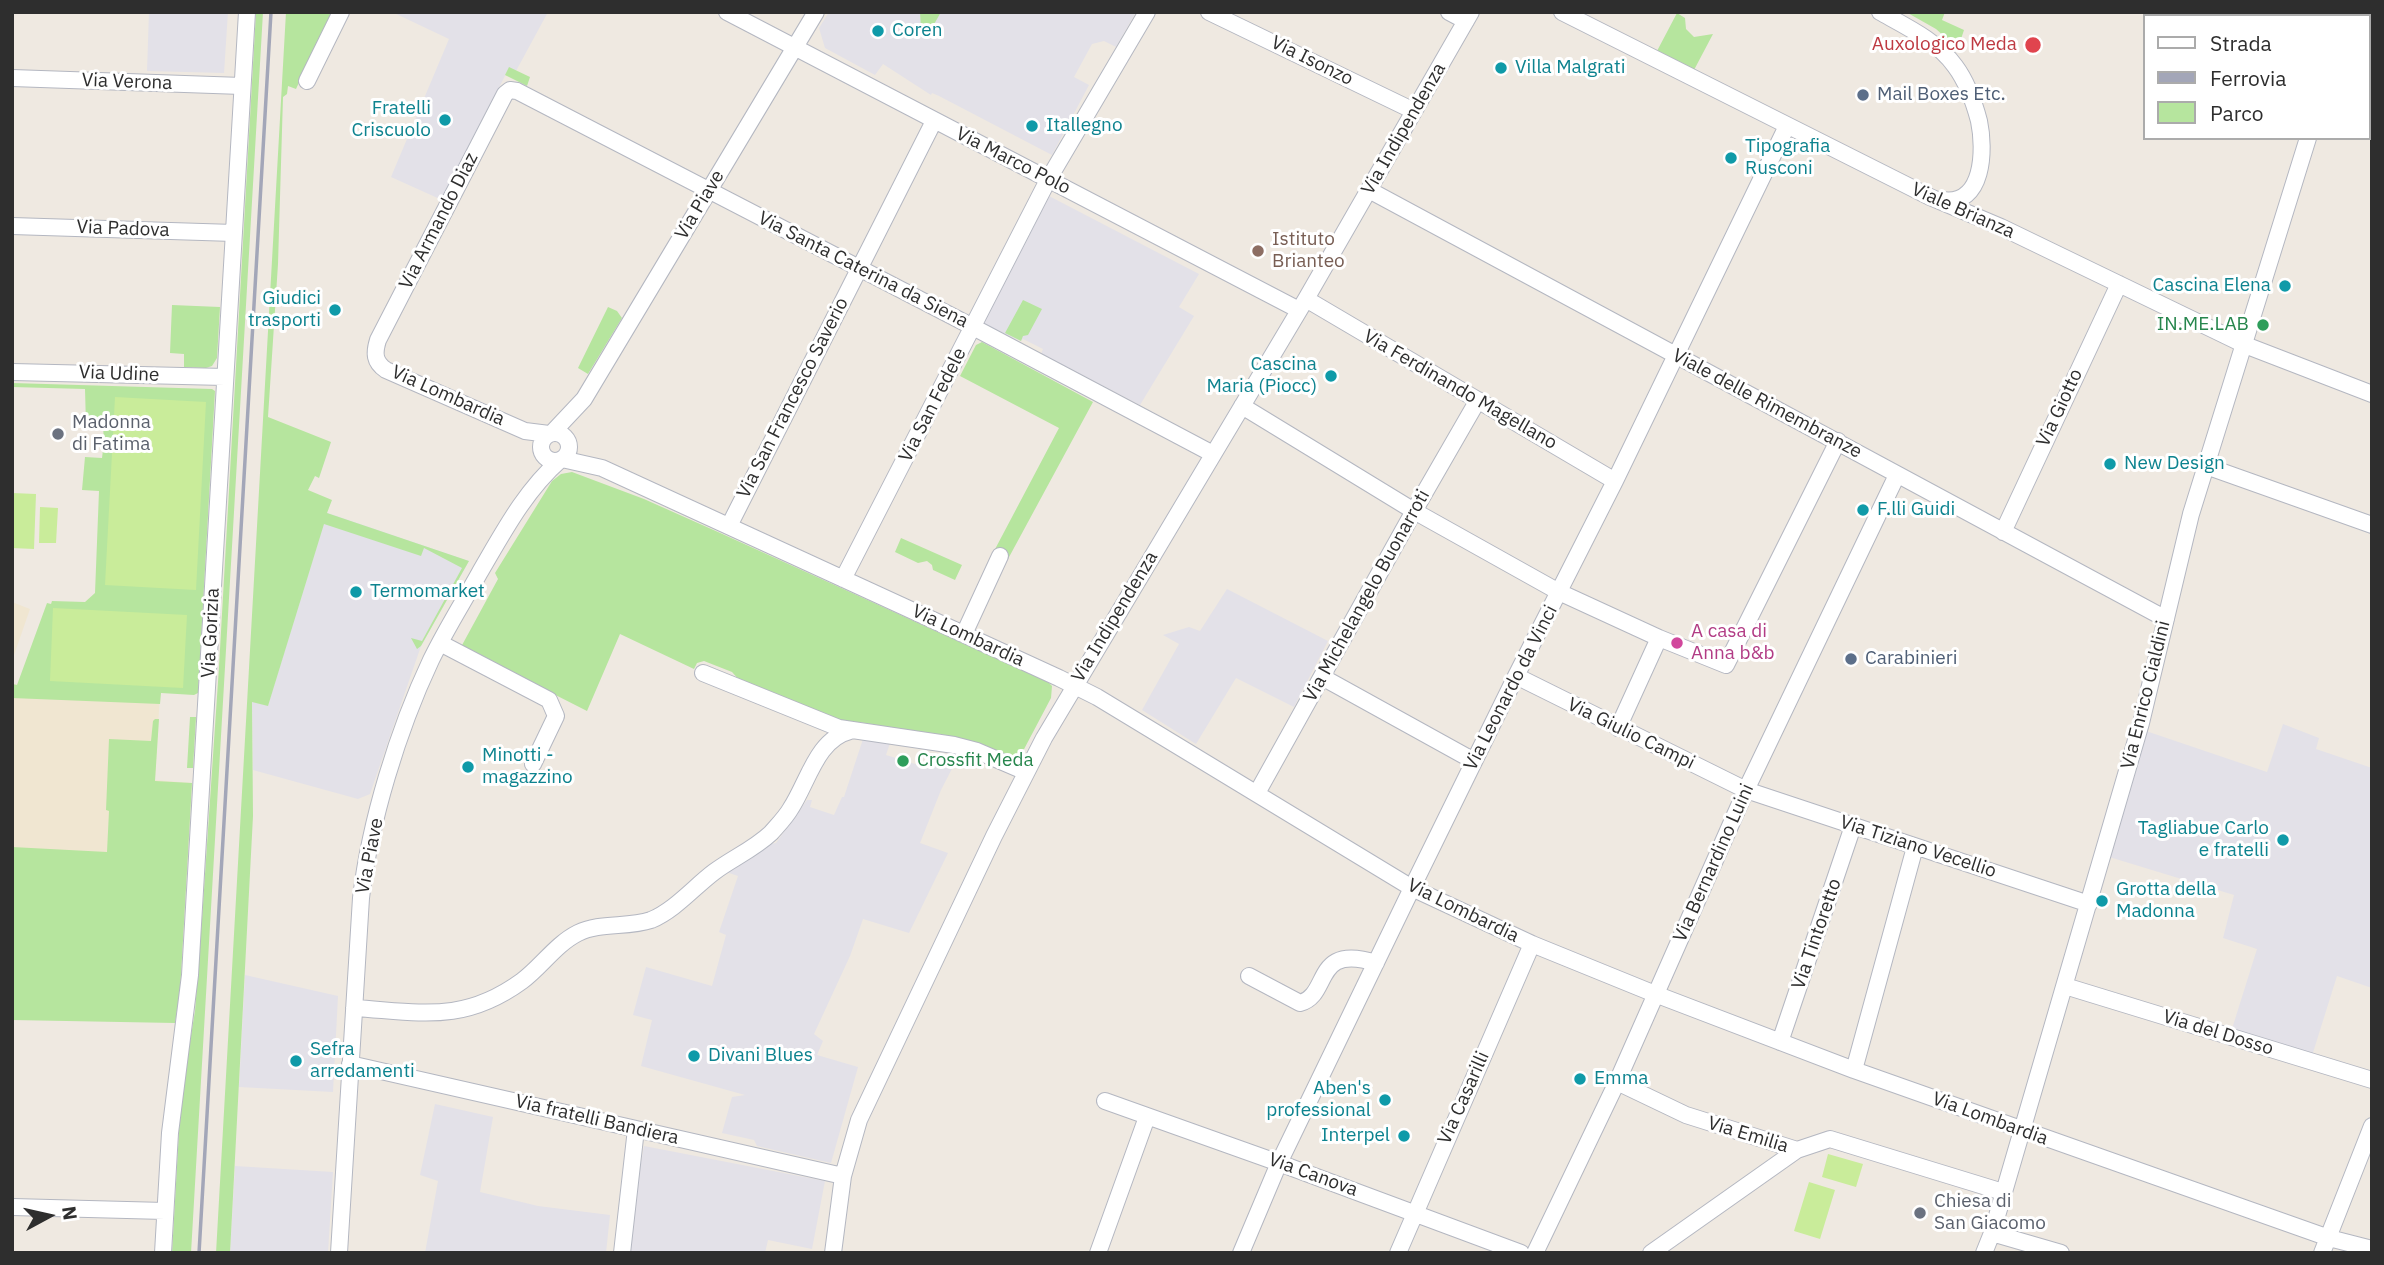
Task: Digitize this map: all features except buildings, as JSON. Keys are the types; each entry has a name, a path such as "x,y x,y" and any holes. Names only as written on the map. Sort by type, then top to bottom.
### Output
{"street":[{"name":"Via Gorizia","path":"163,1253 173,1107 190,975 247,12"},
{"path":"307,81 341,12"},
{"name":"Via Marco Polo","path":"727,12 1048,180 1302,305"},
{"name":"Via Piave","path":"339,1253 361,898 368,850 399,743 422,682 440,643 527,494 546,441 584,399 816,12"},
{"name":"Via San Fedele","path":"843,579 1048,180 1147,12"},
{"path":"1449,12 1468,17"},
{"name":"Viale Brianza","path":"1562,12 1930,197 2001,227 2245,345 2372,394"},
{"path":"1880,12 1939,48 1962,75 1979,124 1981,162 1974,187 1962,199 1955,201 1930,197"},
{"name":"Via Isonzo","path":"1214,14 1414,111"},
{"name":"Via Indipendenza","path":"833,1253 851,1142 867,1101 1026,772 1074,686 1302,305 1468,17"},
{"name":"Via Verona","path":"12,78 242,86"},
{"name":"Via Santa Caterina da Siena","path":"510,90 517,91 859,267 1213,454"},
{"name":"Via Armando Diaz","path":"375,356 378,340 505,94 510,90"},
{"name":"Via San Francesco Saverio","path":"729,526 934,121"},
{"name":"Via Leonardo da Vinci","path":"1241,1253 1279,1163 1412,888 1615,481 1787,126"},
{"name":"Via Enrico Cialdini","path":"1984,1253 2141,723 2191,514 2307,140"},
{"path":"1978,177 1980,207 2001,227"},
{"name":"Viale delle Rimembranze","path":"1368,190 2166,620"},
{"name":"Via Padova","path":"12,226 234,233"},
{"name":"Via Giotto","path":"2003,532 2119,284"},
{"name":"Via Ferdinando Magellano","path":"1302,305 1479,400 1615,481"},
{"name":"Via Lombardia","path":"375,356 377,362 386,369 546,441"},
{"name":"Via Udine","path":"12,372 225,377"},
{"name":"Via Piave","path":"569,442 584,399"},
{"name":"Via Michelangelo Buonarroti","path":"1257,793 1479,400"},
{"path":"1242,406 1414,511 1559,592 1726,665 1838,442"},
{"path":"559,433 569,442 569,450 561,460 549,459 546,441 559,433"},
{"name":"Via Lombardia","path":"569,442 602,468"},
{"name":"Via Piave","path":"527,494 561,460"},
{"name":"Via Lombardia","path":"561,460 602,468 1074,686 1412,888 1532,944 1780,1042 2325,1245 2372,1249"},
{"path":"2206,466 2372,525"},
{"name":"Via Bernardino Luini","path":"1535,1253 1617,1082 1746,790 1897,475"},
{"path":"964,634 1000,556"},
{"path":"1618,728 1659,638"},
{"path":"440,643 549,700 556,716 533,764"},
{"path":"703,673 827,724 850,731 965,748 1026,772"},
{"name":"Via Giulio Campi","path":"1516,676 1746,790"},
{"path":"1322,677 1474,761"},
{"path":"354,1008 436,1013 471,1008 492,1000 522,981 576,934 657,917 718,869 768,835 792,807 829,741 850,731"},
{"name":"Via Tiziano Vecellio","path":"1746,790 2089,904"},
{"name":"Via Tintoretto","path":"1780,1042 1853,826"},
{"path":"1854,1070 1915,847"},
{"name":"Via Casarilli","path":"1398,1253 1532,944"},
{"path":"1249,976 1300,1003 1311,997 1325,972 1334,963 1355,958 1376,963"},
{"name":"Via del Dosso","path":"2065,986 2372,1080"},
{"name":"Via fratelli Bandiera","path":"350,1064 844,1176"},
{"name":"Via Emilia","path":"1617,1082 1686,1115 1797,1150 1830,1139 2003,1192"},
{"name":"Via Canova","path":"1105,1101 1415,1212 1521,1253"},
{"path":"1098,1253 1147,1117"},
{"path":"2325,1245 2372,1126"},
{"path":"622,1253 636,1129"},
{"path":"1651,1253 1797,1150"},
{"path":"12,1207 165,1211"},
{"path":"1992,1233 2062,1253"}],"shaded area":[{"path":"149,12 228,12 224,73 147,71"},
{"path":"392,12 548,12 516,71 509,68 442,200 391,177 449,39"},
{"path":"829,12 1136,12 1116,47 1104,41 1092,44 1074,77 1089,85 1052,155 939,96 932,93 931,95 883,64 875,75 825,48 819,28"},
{"path":"1049,196 1199,274 1179,307 1194,316 1140,405 1041,354 1043,349 982,324"},
{"path":"325,512 469,561 421,646 370,794 358,799 253,770 252,701 268,705"},
{"path":"1227,589 1328,641 1294,707 1236,678 1196,744 1142,710 1179,644 1163,635 1189,627 1200,631"},
{"path":"12,602 30,609 12,661"},
{"path":"12,684 160,693 155,780 192,783 180,992 12,869"},
{"path":"2283,724 2319,738 2316,749 2372,768 2372,988 2337,976 2311,1059 2231,1032 2257,949 2223,938 2234,895 2106,856 2143,730 2267,772"},
{"path":"863,739 890,743 886,755 928,768 932,757 956,761 920,843 948,853 909,933 863,919 850,956 814,1034 823,1041 817,1055 858,1067 831,1163 757,1146 754,1140 722,1133 732,1097 745,1095 641,1066 652,1020 633,1015 646,967 712,986 726,935 719,932 738,876 726,872 769,844 776,843 807,800 812,800 810,807 834,815 844,797"},
{"path":"245,975 338,996 333,1092 239,1087"},
{"path":"435,1104 493,1117 480,1192 538,1206 610,1215 606,1253 425,1253 438,1181 420,1175"},
{"path":"644,1146 825,1181 812,1249 768,1240 765,1253 629,1253 632,1212"},
{"path":"235,1166 333,1172 328,1253 230,1253"}],"green space":[{"path":"256,12 263,12 191,1253 172,1253 181,1096 195,1011 202,919"},
{"path":"286,12 332,12 296,89 288,86 287,94 283,97 278,264 268,417 331,442 319,478 315,476 308,490 332,500 327,513 469,561 421,646 417,649 411,638 422,641 462,568 424,548 421,556 324,524 268,706 252,702 253,816 230,1253 216,1253"},
{"path":"920,12 941,12 929,33 921,28"},
{"path":"1906,12 1945,12 1942,20 1964,30 1961,39 1946,38"},
{"path":"1677,13 1685,18 1686,29 1694,37 1713,34 1694,70 1657,51"},
{"path":"509,67 530,77 527,86 505,75"},
{"path":"1023,300 1042,309 1028,335 1023,336 1021,341 1005,333"},
{"path":"172,305 220,307 217,358 212,366 184,367 184,354 170,353"},
{"path":"608,307 617,311 622,318 588,374 578,368"},
{"path":"982,342 1093,402 1008,559 993,553 1059,428 960,376 976,345"},
{"path":"12,383 215,391 198,693 161,693 160,704 12,698 12,684 17,685 47,603 85,602 95,593 99,491 82,490 85,457 102,458 104,442 103,426 86,425 85,389 12,387"},
{"path":"115,397 206,402 196,590 105,585"},
{"path":"572,472 644,499 1048,682 1052,686 1051,698 1022,753 1011,758 865,723 829,719 741,682 732,672 704,661 697,663 694,669 620,634 587,711 461,647 498,579 495,573 552,481 561,474"},
{"path":"12,493 36,494 34,549 12,548"},
{"path":"40,507 58,508 56,543 39,543"},
{"path":"901,538 962,565 955,580 933,570 927,561 918,563 895,552"},
{"path":"53,608 187,615 183,688 50,681"},
{"path":"190,717 196,717 193,768 187,768"},
{"path":"155,719 159,719 155,781 192,783 180,992 175,1023 12,1020 12,847 107,852 109,739 151,741"},
{"path":"1828,1154 1863,1164 1856,1187 1822,1177"},
{"path":"1809,1182 1835,1190 1820,1239 1794,1231"}],"railway":[{"path":"199,1253 271,12"}],"place":[{"name":"Coren","path":"878,31"},
{"name":"Auxologico Meda","path":"2033,45"},
{"name":"Villa Malgrati","path":"1501,68"},
{"name":"Mail Boxes Etc.","path":"1863,95"},
{"name":"Fratelli Criscuolo","path":"445,120"},
{"name":"Itallegno","path":"1032,126"},
{"name":"Tipografia Rusconi","path":"1731,158"},
{"name":"Istituto Brianteo","path":"1258,251"},
{"name":"Cascina Elena","path":"2285,286"},
{"name":"Giudici trasporti","path":"335,310"},
{"name":"IN.ME.LAB","path":"2263,325"},
{"name":"Cascina Maria (Piocc)","path":"1331,376"},
{"name":"Madonna di Fatima","path":"58,434"},
{"name":"New Design","path":"2110,464"},
{"name":"F.lli Guidi","path":"1863,510"},
{"name":"Termomarket","path":"356,592"},
{"name":"A casa di Anna b&b","path":"1677,643"},
{"name":"Carabinieri","path":"1851,659"},
{"name":"Crossfit Meda","path":"903,761"},
{"name":"Minotti - magazzino","path":"468,767"},
{"name":"Tagliabue Carlo e fratelli","path":"2283,840"},
{"name":"Grotta della Madonna","path":"2102,901"},
{"name":"Divani Blues","path":"694,1056"},
{"name":"Sefra arredamenti","path":"296,1061"},
{"name":"Emma","path":"1580,1079"},
{"name":"Aben's professional","path":"1385,1100"},
{"name":"Interpel","path":"1404,1136"},
{"name":"Chiesa di San Giacomo","path":"1920,1213"}]}
